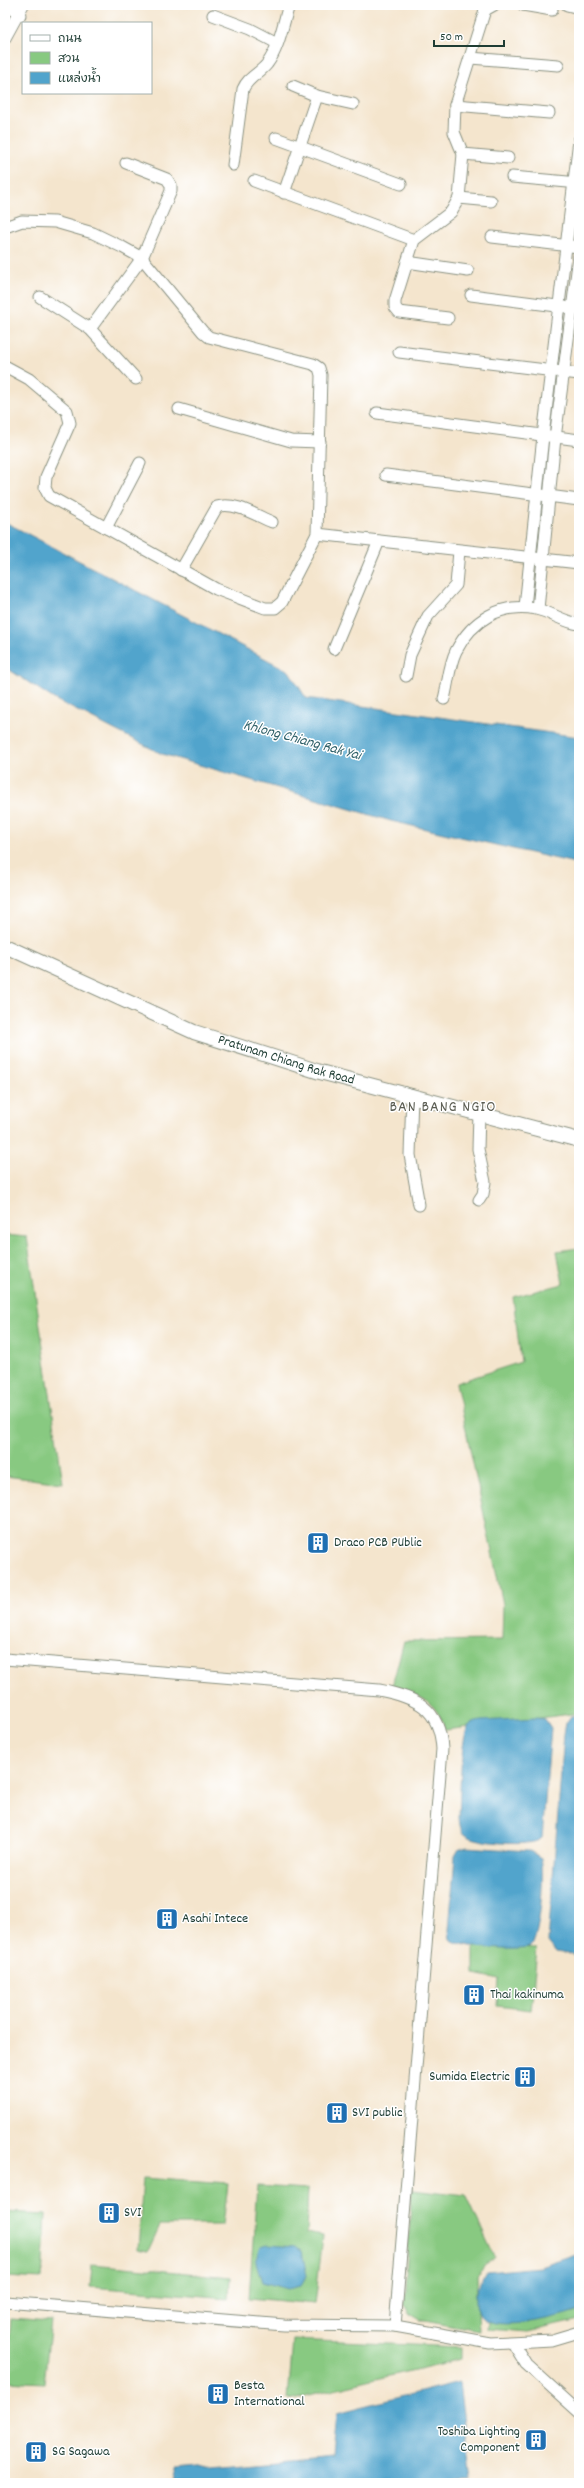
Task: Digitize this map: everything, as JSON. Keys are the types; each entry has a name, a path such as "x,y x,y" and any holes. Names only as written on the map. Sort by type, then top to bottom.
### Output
{"street":[{"path":"5,38 21,10 7,5"},
{"path":"233,165 243,89 246,81 267,63 277,42 289,5"},
{"path":"523,5 552,10"},
{"path":"567,5 579,8"},
{"path":"448,318 399,312 395,307 395,301 414,240 451,212 458,198 463,154 454,132 455,105 487,7"},
{"path":"213,15 250,29 277,42"},
{"path":"470,58 558,65"},
{"path":"293,86 317,96 353,104"},
{"path":"284,193 301,147 317,96"},
{"path":"455,105 549,113"},
{"path":"276,138 400,184"},
{"path":"525,607 543,436 576,183 579,140"},
{"path":"463,154 508,158"},
{"path":"90,329 142,258 171,191 171,185 167,179 126,163"},
{"path":"512,176 576,183"},
{"path":"254,181 414,240"},
{"path":"458,198 491,200"},
{"path":"5,227 22,220 55,222 93,233 142,258 203,332 209,337 314,364 319,368 321,375 318,534 282,602 275,608 265,608 223,592 49,496 45,488 46,477 70,423 70,416 67,411 29,379 5,366"},
{"path":"492,237 579,246"},
{"path":"538,609 555,438 564,372 576,308 579,256"},
{"path":"406,262 468,271"},
{"path":"471,295 576,308"},
{"path":"40,297 90,329 136,379"},
{"path":"399,352 579,374"},
{"path":"179,409 291,441 320,442"},
{"path":"377,413 579,440"},
{"path":"106,528 140,462"},
{"path":"386,475 579,500"},
{"path":"181,570 217,507 224,504 232,506 272,522"},
{"path":"318,534 459,551 579,562"},
{"path":"334,649 375,541"},
{"path":"406,676 410,655 428,616 456,584 459,551"},
{"path":"444,699 456,652 466,635 481,619 500,609 525,607 538,609 563,620 579,624"},
{"name":"Pratunam Chiang Rak Road","path":"5,946 188,1030 320,1072 579,1140"},
{"path":"412,1095 410,1155 419,1205"},
{"path":"479,1113 478,1149 485,1182 483,1194 479,1200"},
{"path":"5,1659 379,1690 398,1693 411,1699 429,1711 437,1721 440,1729 442,1749 395,2326"},
{"path":"5,2302 284,2325 395,2326 490,2343 552,2340 579,2332"},
{"path":"513,2343 526,2364 579,2412"}],"green space":[{"path":"5,1235 27,1237 63,1483 5,1476"},
{"path":"579,1248 579,1713 445,1730 442,1720 437,1712 426,1700 392,1686 404,1641 502,1640 503,1604 456,1383 521,1362 513,1297 563,1284 557,1251"},
{"path":"474,1946 537,1949 531,2010 497,2006 499,1979 474,1974"},
{"path":"143,2178 228,2184 223,2225 160,2225 148,2251 138,2249"},
{"path":"257,2186 308,2189 306,2233 323,2236 315,2304 249,2298"},
{"path":"412,2189 466,2195 494,2256 476,2275 479,2331 419,2320 410,2313 404,2303"},
{"path":"5,2212 46,2214 42,2279 5,2277"},
{"path":"92,2264 230,2277 229,2298 90,2287"},
{"path":"579,2310 579,2320 528,2332 487,2329 488,2321 515,2323"},
{"path":"11,2318 51,2321 44,2383 6,2381"},
{"path":"293,2340 461,2347 461,2359 288,2400"}],"water":[{"name":"Khlong Chiang Rak Yai","path":"5,522 289,671 306,698 579,737 579,864 391,821 162,754 54,699 5,667"},
{"path":"571,1716 579,1716 579,1956 556,1952 548,1942 564,1734 566,1723"},
{"path":"535,1718 545,1719 551,1728 542,1838 537,1841 517,1844 492,1842 472,1838 466,1835 461,1830 459,1818 463,1745 469,1726 475,1722 481,1721"},
{"path":"466,1847 530,1851 541,1858 541,1904 537,1930 531,1947 502,1949 477,1947 465,1945 450,1939 449,1930 455,1856 459,1849"},
{"path":"268,2245 295,2247 302,2251 307,2276 301,2286 289,2289 262,2282 256,2262 261,2247"},
{"path":"579,2254 579,2310 544,2320 514,2324 489,2322 481,2317 477,2306 478,2287 480,2280 487,2272 540,2267"},
{"path":"459,2382 471,2483 174,2483 177,2470 333,2456 337,2413"}],"place":[{"name":"Draco PCB PUblic","path":"318,1543"},
{"name":"Asahi Intece","path":"167,1919"},
{"name":"Thai kakinuma","path":"474,1995"},
{"name":"Sumida Electric","path":"525,2077"},
{"name":"SVI public","path":"337,2113"},
{"name":"SVI","path":"109,2213"},
{"name":"Besta International","path":"218,2394"},
{"name":"Toshiba Lighting Component","path":"536,2440"},
{"name":"SG Sagawa","path":"36,2452"}],"district":[{"name":"BAN BANG NGIO","path":"443,1107"}]}
